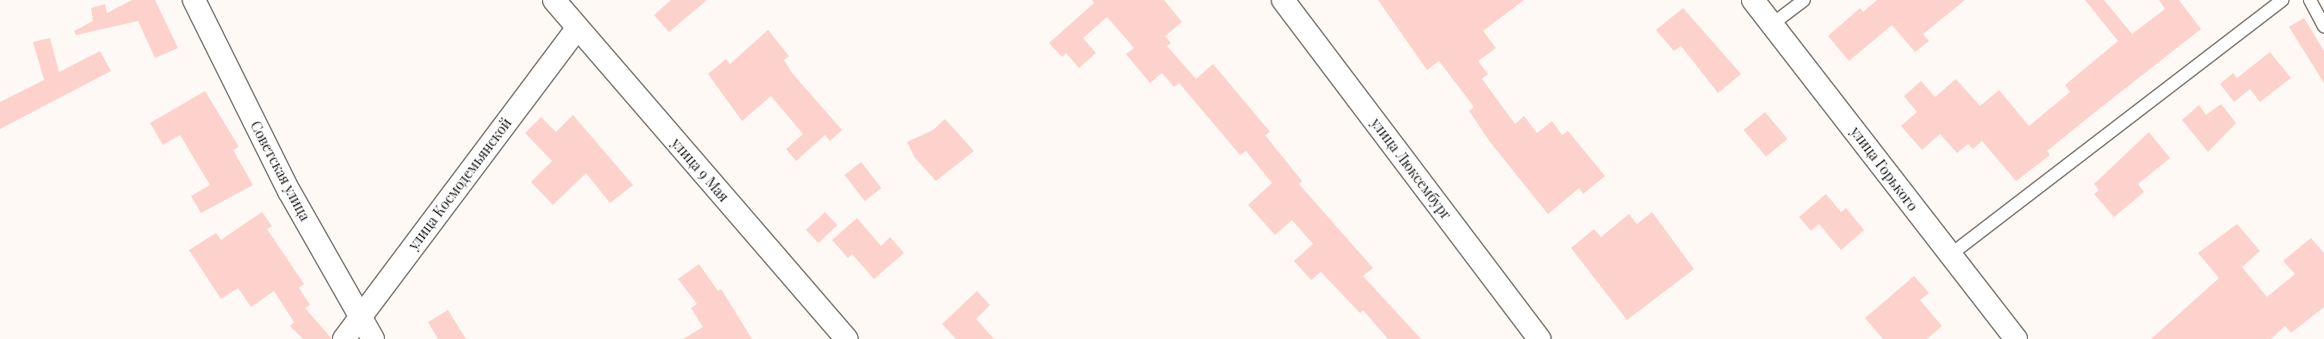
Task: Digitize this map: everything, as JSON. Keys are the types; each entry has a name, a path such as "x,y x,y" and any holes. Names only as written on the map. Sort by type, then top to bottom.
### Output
{"street":[{"name":"Советская улица","path":"194,0 289,191 373,339"},
{"name":"улица 9 Мая","path":"554,0 577,29 847,339"},
{"name":"улица Люксембург","path":"1283,0 1538,339"},
{"name":"улица Горького","path":"1753,0 2016,339"},
{"name":"улица Космодемьянской","path":"344,339 577,29"}],"lane":[{"path":"1771,25 1804,0"},
{"path":"1950,255 2282,0"},
{"path":"2310,0 2324,26"}],"building":[{"path":"132,0 155,0 178,48 155,58 138,21 76,35 74,31 93,21 91,8 105,4 107,13"},
{"path":"671,0 707,0 669,32 654,15"},
{"path":"1092,0 1164,0 1182,22 1165,36 1171,43 1167,46 1196,79 1213,64 1270,132 1265,135 1302,181 1299,184 1373,268 1363,276 1421,339 1388,339 1363,310 1360,313 1321,272 1311,280 1294,261 1313,244 1292,220 1275,235 1248,205 1272,183 1246,151 1240,155 1179,83 1174,87 1162,73 1150,83 1126,54 1134,48 1107,17 1083,38 1096,53 1079,68 1066,53 1062,57 1049,43 1094,3"},
{"path":"1378,0 1524,0 1483,31 1496,48 1478,61 1488,74 1482,79 1515,124 1524,116 1537,133 1552,121 1562,135 1568,131 1605,176 1583,194 1579,188 1548,214 1490,142 1469,111 1474,107 1439,61 1427,70"},
{"path":"1877,0 1965,0 1923,34 1929,41 1915,52 1892,25 1849,61 1828,36 1860,8 1863,12"},
{"path":"2085,0 2104,0 2132,34 2165,9 2159,0 2179,0 2201,29 2047,151 2050,155 2016,181 1982,141 1973,149 1968,144 1957,153 1940,134 1922,150 1901,126 1917,112 1904,96 1921,81 1935,97 1956,79 1980,106 1999,90 2029,126 2070,92 2065,85 2118,41"},
{"path":"1683,8 1741,74 1718,93 1681,46 1674,51 1656,30"},
{"path":"2304,18 2324,51 2324,83 2289,27"},
{"path":"768,30 789,56 784,60 792,73 842,130 830,141 825,135 796,161 786,149 803,134 771,96 742,121 708,74 726,59 730,64"},
{"path":"50,38 59,72 100,51 111,71 0,129 0,102 44,80 33,42"},
{"path":"2270,52 2291,78 2260,102 2250,89 2234,102 2220,84 2233,73 2237,78"},
{"path":"205,91 239,147 233,150 253,185 201,213 191,196 210,185 180,135 163,145 150,123"},
{"path":"2221,104 2236,123 2208,152 2182,120 2199,105 2206,115"},
{"path":"1765,112 1787,139 1766,157 1744,130"},
{"path":"573,115 633,185 610,203 586,173 553,205 531,182 552,161 525,133 541,117 556,132"},
{"path":"945,119 974,151 936,181 915,158 907,142 933,130"},
{"path":"2149,132 2170,158 2138,184 2144,192 2114,217 2094,194 2099,190 2094,184"},
{"path":"861,162 881,188 865,201 844,175"},
{"path":"1826,194 1841,212 1846,208 1864,230 1841,250 1819,224 1811,231 1799,217"},
{"path":"262,212 272,226 267,229 304,284 299,288 310,305 305,308 332,339 303,339 290,326 294,322 274,291 251,307 238,288 221,299 189,250 216,233 221,240"},
{"path":"825,212 837,225 818,243 806,230"},
{"path":"1652,212 1694,269 1627,320 1571,248 1594,229 1601,237 1629,214 1637,224"},
{"path":"857,218 881,246 890,237 904,253 874,279 852,254 848,258 832,240"},
{"path":"2237,224 2260,251 2242,267 2267,297 2295,274 2283,261 2311,238 2324,253 2324,307 2291,333 2285,326 2271,339 2151,339 2219,278 2198,253"},
{"path":"699,264 718,291 721,289 752,339 683,339 703,327 691,308 697,304 678,279"},
{"path":"1914,276 1929,293 1920,300 1942,326 1927,339 1883,339 1865,318"},
{"path":"977,291 990,305 976,319 994,339 956,339 942,324"},
{"path":"448,310 466,339 438,339 428,322"}]}
